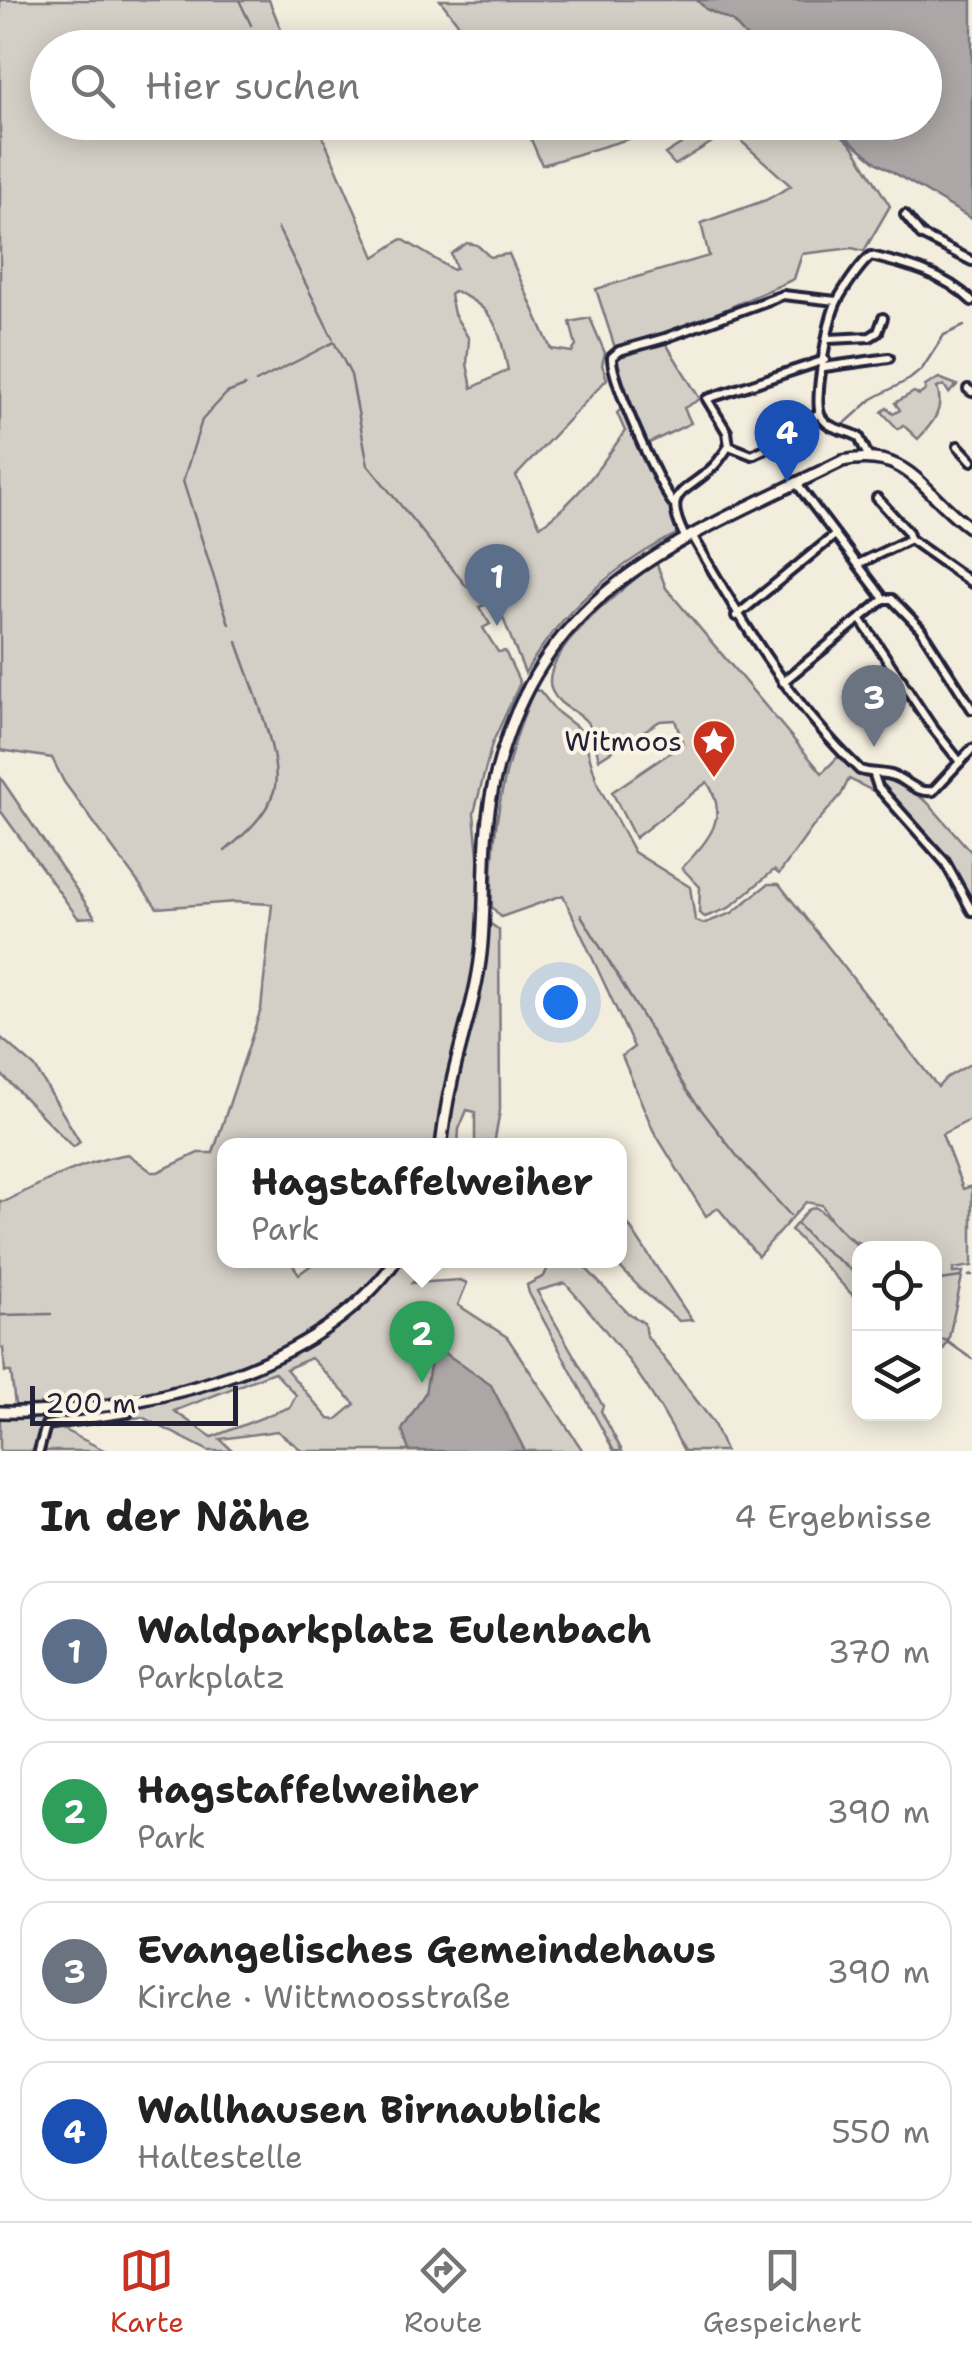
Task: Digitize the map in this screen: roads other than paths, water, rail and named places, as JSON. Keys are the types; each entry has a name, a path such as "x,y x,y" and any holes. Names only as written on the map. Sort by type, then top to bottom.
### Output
{"main road":[{"path":"442,1138 450,1086 474,1002 481,955 492,790 503,748 532,684 573,625 627,574 684,538 842,461 868,456 887,459 904,468 971,528"},
{"path":"0,1412 125,1403 206,1384 283,1352 341,1315 389,1268"}],"street":[{"path":"905,215 921,235 935,239 972,262"},
{"path":"868,456 859,437 832,427 819,412 836,301 871,256 937,276 972,301"},
{"path":"836,301 783,295 619,351 612,357 611,366 620,396 673,503 684,538 782,682 842,753 860,770 892,775 920,792 933,791 972,749"},
{"path":"828,338 870,337 878,332 883,318"},
{"path":"673,503 676,494 713,467 729,446 727,432 706,399 824,364 889,358"},
{"path":"729,446 752,454 779,442 819,412"},
{"path":"958,446 972,462"},
{"path":"797,484 884,599"},
{"path":"878,498 910,539 972,583"},
{"path":"736,616 835,535"},
{"path":"857,564 910,539"},
{"path":"782,682 884,599 892,599 920,628 972,709"},
{"path":"861,620 960,762"},
{"path":"878,699 902,680"},
{"path":"874,775 878,787 945,862 972,912"},
{"path":"39,1451 46,1425 128,1413 125,1403"}],"waterway":[{"path":"239,0 251,25"},
{"path":"278,228 333,339"},
{"path":"842,426 872,399 910,379 922,369 944,335 964,326"},
{"path":"256,382 334,342 351,375 368,465 467,587"},
{"path":"229,624 183,481 202,420 227,393 245,386"},
{"path":"225,851 266,809 276,777 270,739 237,642"},
{"path":"581,915 687,1091 737,1156 790,1215"},
{"path":"798,1225 852,1271"},
{"path":"942,1280 961,1277"},
{"path":"0,1315 51,1314"},
{"path":"942,1340 972,1359"},
{"path":"37,1444 40,1431"}],"place":[{"name":"Wallhausen Birnaublick","path":"787,482"},
{"name":"Waldparkplatz Eulenbach","path":"497,626"},
{"name":"Evangelisches Gemeindehaus","path":"874,747"},
{"name":"Witmoos","path":"714,779"},
{"name":"Hagstaffelweiher","path":"422,1383"}]}
